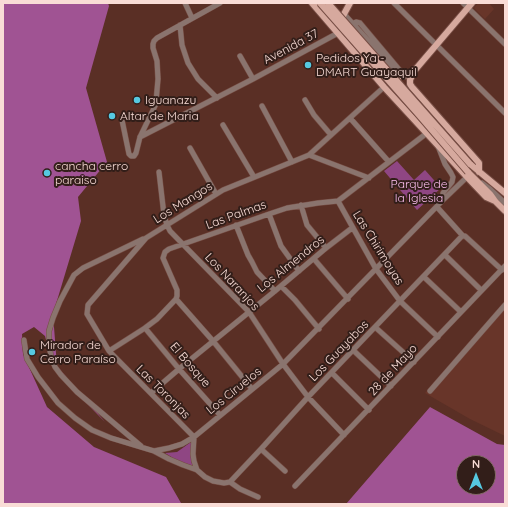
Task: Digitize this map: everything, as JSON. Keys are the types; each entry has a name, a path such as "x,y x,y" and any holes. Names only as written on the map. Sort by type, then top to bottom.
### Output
{"main road":[{"path":"312,3 403,108 438,145 490,194 505,211"},
{"path":"320,3 419,115 486,197 495,201"},
{"path":"328,3 470,164 505,193"},
{"path":"320,12 324,14 327,13 333,9 334,3"},
{"path":"338,33 341,20 350,3"},
{"path":"468,5 415,70 410,80 410,84 479,163 480,172"},
{"path":"341,20 344,26 391,76"},
{"path":"365,64 381,73 391,76 407,75 415,70"},
{"path":"403,108 402,101 404,95 410,92 417,93"}],"street":[{"path":"185,3 192,18"},
{"path":"122,120 129,154 134,156 140,137 156,102 158,79 157,61 153,48 154,41 219,3"},
{"path":"394,3 505,112"},
{"path":"468,5 505,44"},
{"path":"344,14 395,70"},
{"path":"344,26 356,22 360,23 402,73"},
{"path":"180,25 182,45 188,63 198,80 217,98"},
{"name":"Avenida 37","path":"140,137 217,98 338,33"},
{"path":"240,56 253,79"},
{"name":"Los Mangos","path":"90,302 146,238 223,190 309,155 384,87"},
{"path":"305,100 331,135"},
{"path":"262,106 292,162"},
{"path":"350,118 389,162"},
{"path":"223,125 254,177"},
{"path":"338,201 427,133"},
{"name":"Los Ciruelos","path":"438,145 445,164 453,177 452,182 443,192 444,199"},
{"path":"190,148 216,194"},
{"path":"309,155 369,178"},
{"name":"Los Naranjos","path":"159,172 163,207 170,231 249,312 283,364 308,397 344,435"},
{"name":"Los Ciruelos","path":"154,451 182,444 194,436 283,364 319,329 468,174"},
{"path":"474,178 490,189 505,203"},
{"name":"Las Palmas","path":"176,299 176,290 163,258 169,249 236,225 301,205 338,201"},
{"name":"Las Chirimoyas","path":"338,201 376,269 400,301 438,337"},
{"path":"301,205 307,225 326,248"},
{"path":"437,207 464,236 503,268"},
{"path":"270,214 281,246 299,271"},
{"path":"236,225 248,255 257,272 275,291"},
{"name":"Los Almendros","path":"150,393 352,228"},
{"name":"Los Guayabos","path":"230,482 308,397 464,236"},
{"path":"142,447 77,392 61,375 55,367 51,357 49,331 60,301 74,275 83,268 146,238"},
{"path":"445,255 481,290"},
{"path":"314,259 348,299"},
{"name":"28 de Mayo","path":"295,486 503,268"},
{"path":"424,277 461,312"},
{"path":"282,286 319,329"},
{"path":"109,351 157,319 176,299 252,389"},
{"name":"Las Toronjas","path":"90,302 88,305 87,314 109,351 194,436"},
{"path":"430,391 505,305"},
{"path":"375,327 414,362"},
{"name":"El Bosque","path":"145,328 220,415"},
{"path":"24,340 27,360 58,404 97,433 154,451 197,470 205,477 214,481 224,483 230,482 240,489 258,497"},
{"path":"353,350 391,386"},
{"path":"332,373 369,410"},
{"path":"194,436 193,454 197,470"},
{"path":"261,449 285,471"}],"shaded area":[{"path":"3,3 108,3 109,6 86,88 107,162 78,197 81,221 53,314 57,366 105,422 54,370 45,336 34,327 22,334 23,354 47,407 94,447 166,477 181,503 184,504 3,504"},
{"path":"478,3 489,3 494,9 485,19 474,8"},
{"path":"505,305 505,436 470,419 425,393"},
{"path":"430,407 497,444 505,445 505,504 346,504"}],"green space":[{"name":"Parque de la Iglesia","path":"397,161 414,180 425,170 441,188 417,210 384,171"},
{"path":"191,442 191,460 193,466 176,460 165,453 177,452"}],"place":[{"name":"Pedidos Ya - DMART Guayaquil","path":"308,65"},
{"name":"Iguanazu","path":"137,100"},
{"name":"Altar de Maria","path":"112,116"},
{"name":"cancha cerro paraiso","path":"47,173"},
{"name":"Mirador de Cerro Paraíso","path":"32,352"}]}
